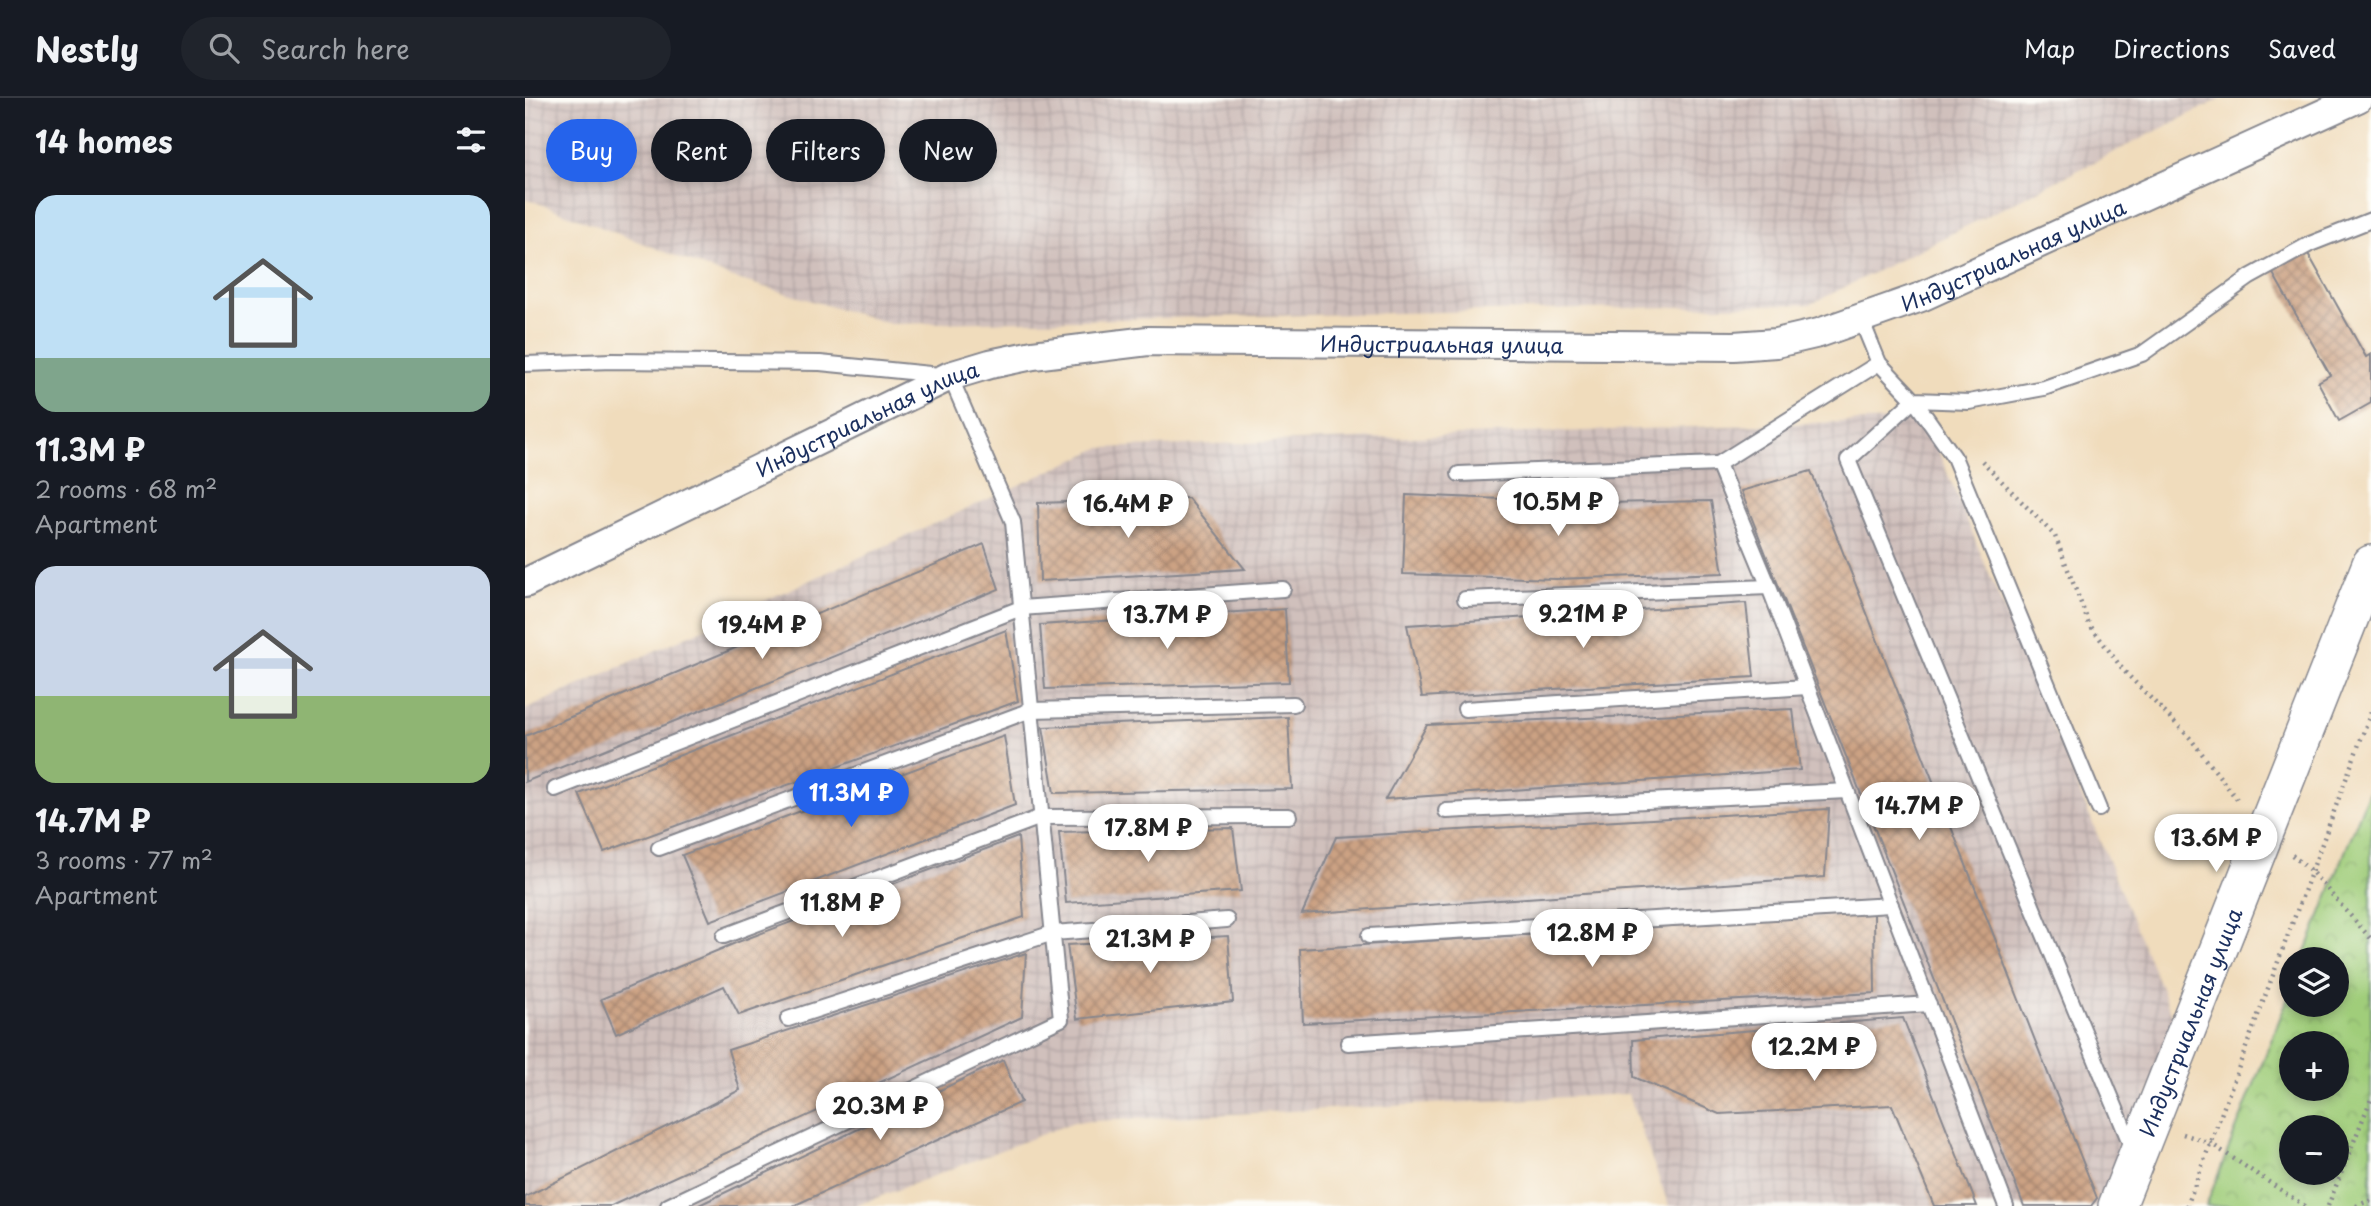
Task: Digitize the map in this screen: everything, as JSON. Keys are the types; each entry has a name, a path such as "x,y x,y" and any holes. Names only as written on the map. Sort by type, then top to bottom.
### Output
{"street":[{"name":"Индустриальная улица","path":"525,583 950,376 990,363 1148,341 1734,346 1776,342 1819,333 1921,297 2358,98"},
{"name":"Индустриальная улица","path":"2117,1206 2371,564"}],"lane":[{"path":"2136,1157 1848,460 1914,400 1969,402 2044,388 2142,354 2250,277 2310,244 2371,220"},
{"path":"1861,319 1879,363 1914,400 1954,457 2099,809"},
{"path":"525,364 611,361 820,363 950,376 1013,522 1061,1019 668,1206"},
{"path":"1459,474 1718,464 1879,363"},
{"path":"1718,464 1769,587 2006,1206"},
{"path":"1465,599 1769,587"},
{"path":"555,789 1021,608 1283,589"},
{"path":"1465,709 1807,687"},
{"path":"659,848 1031,710 1294,704"},
{"path":"1447,811 1847,791"},
{"path":"723,936 1041,817 1289,816"},
{"path":"1369,936 1891,905"},
{"path":"788,1019 1053,933 1227,920"},
{"path":"1348,1043 1929,1004"}],"path":[{"path":"1981,460 2055,536 2089,624 2124,671 2190,738 2265,832 2311,871 2371,939"},
{"path":"2187,1206 2371,712"},
{"path":"2328,1206 2371,1099"},
{"path":"2149,1122 2210,1143 2305,1206"},
{"path":"2356,1206 2371,1200"}],"shaded area":[{"path":"525,98 2222,98 1811,304 891,324 730,277 525,198"},
{"path":"1925,419 2175,1022 2106,1206 1669,1206 1628,1094 1074,1122 855,1206 525,1206 525,710 1100,448"}],"green space":[{"path":"2371,786 2371,1206 2206,1206 2280,1017 2349,1017 2349,947 2308,947"}],"building":[{"path":"2306,250 2366,357 2371,354 2371,403 2339,421 2318,382 2330,375 2271,270"},
{"path":"1811,471 2097,1198 2091,1206 2024,1206 1741,491"},
{"path":"1406,495 1602,503 1711,501 1723,573 1556,579 1403,574"},
{"path":"1188,498 1245,569 1040,581 1038,503"},
{"path":"984,544 999,589 525,782 525,736"},
{"path":"1746,603 1754,677 1422,697 1407,625"},
{"path":"1285,609 1289,682 1045,689 1040,625"},
{"path":"1006,630 1018,701 604,852 579,794"},
{"path":"1793,709 1800,770 1385,799 1427,725"},
{"path":"1288,717 1292,789 1054,793 1043,727"},
{"path":"1004,736 1015,805 710,921 682,855"},
{"path":"1829,809 1825,877 1302,914 1336,837"},
{"path":"1233,828 1241,891 1066,903 1059,832"},
{"path":"1018,837 1024,917 739,1015 724,986 616,1034 601,999 738,942"},
{"path":"1874,913 1875,993 1303,1023 1300,949"},
{"path":"1228,936 1233,1002 1077,1019 1067,945"},
{"path":"1026,953 1022,1017 611,1206 525,1206 525,1197 740,1090 728,1050"},
{"path":"1903,1018 1977,1206 1934,1206 1892,1105 1719,1114 1634,1077 1633,1040"},
{"path":"1003,1060 1021,1102 793,1206 697,1206"}]}
